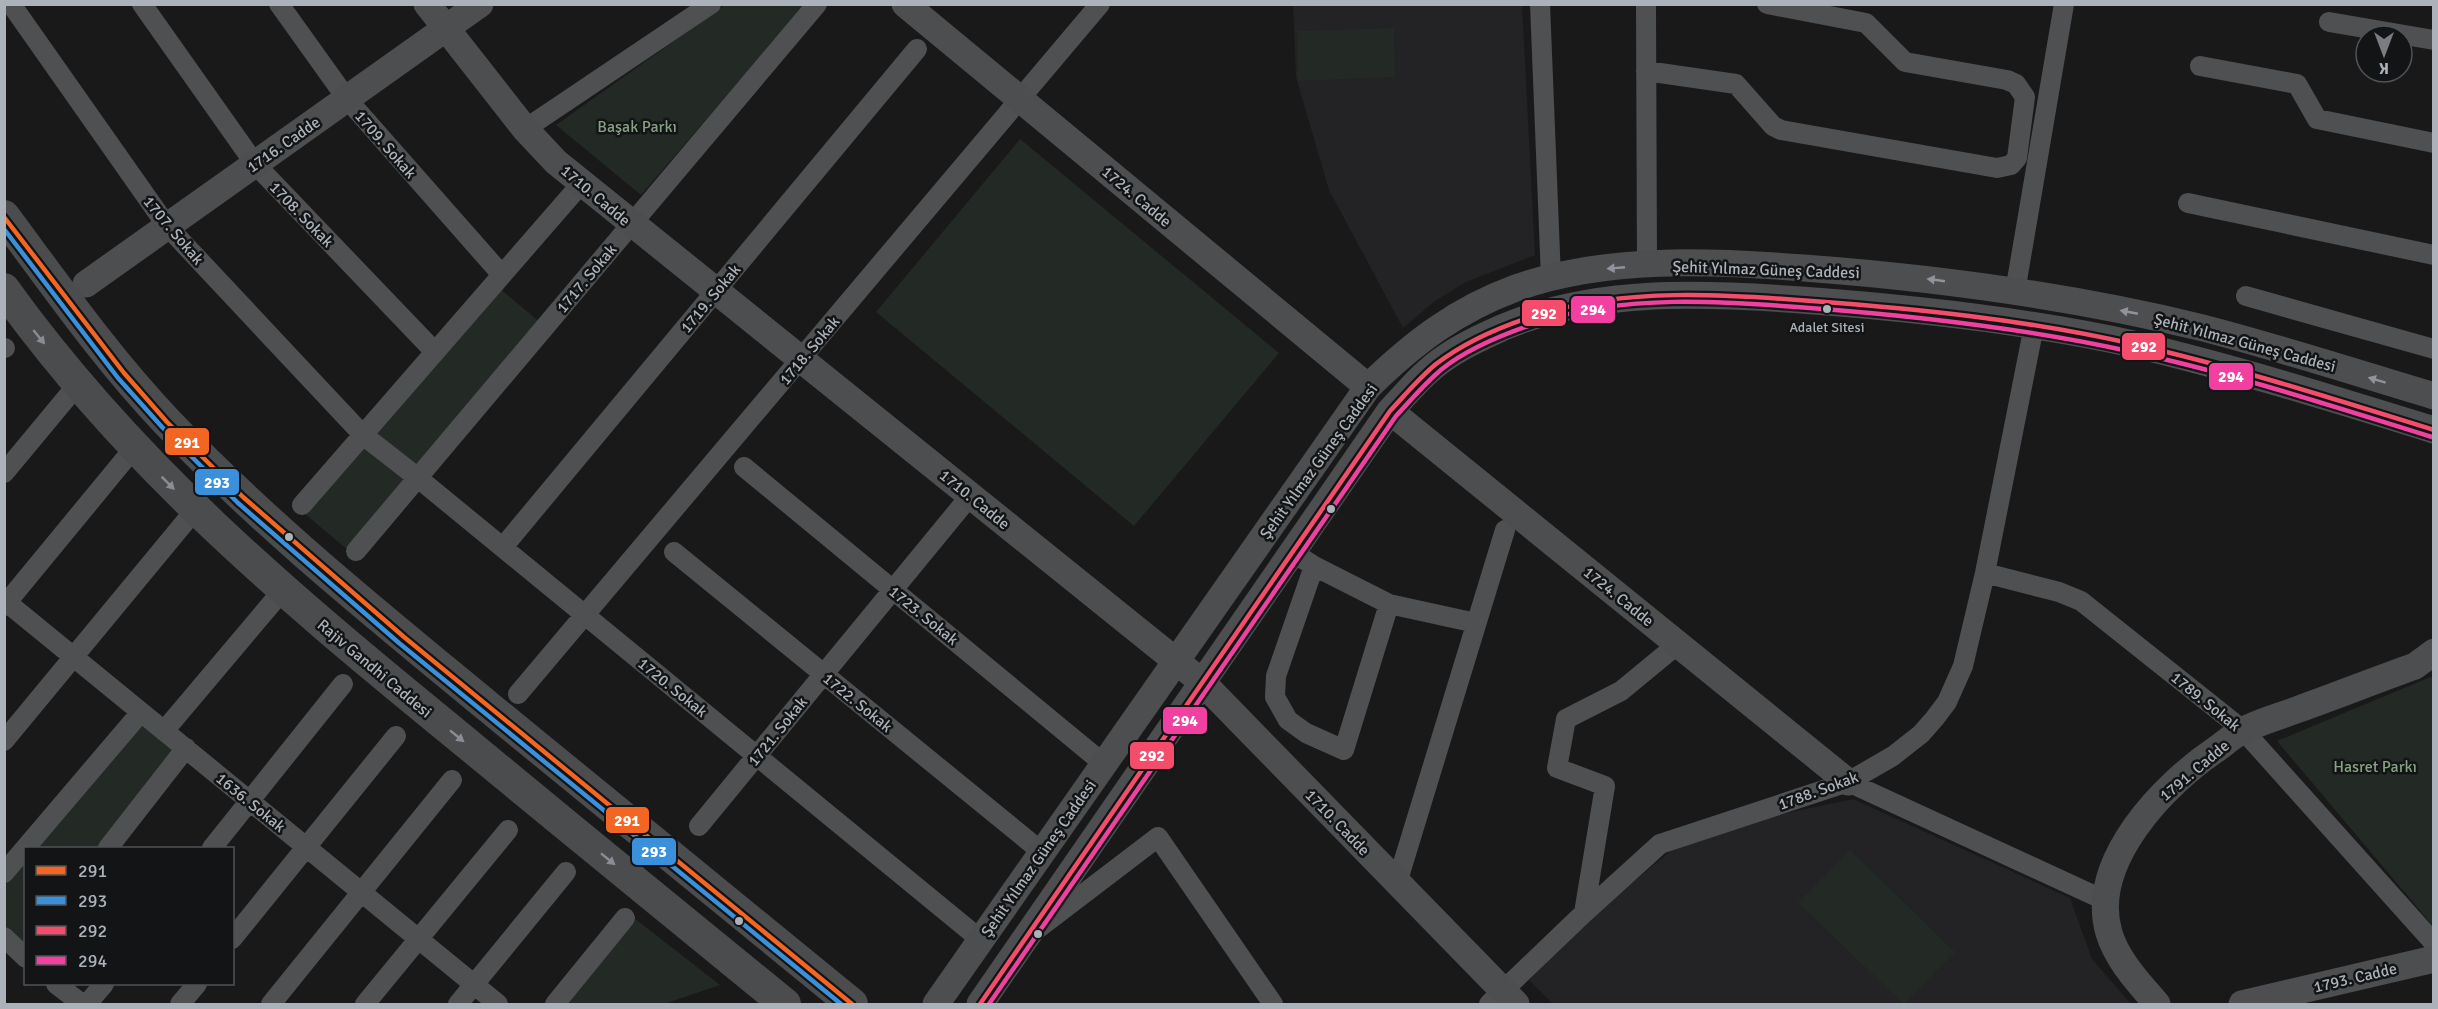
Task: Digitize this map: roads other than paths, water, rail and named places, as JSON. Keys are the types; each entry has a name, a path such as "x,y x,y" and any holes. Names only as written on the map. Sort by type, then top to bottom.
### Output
{"main road":[{"path":"4,216 65,299 113,359 165,420 229,485 333,579 852,1005"},
{"name":"Rajiv Gandhi Caddesi","path":"4,289 78,384 134,448 195,510 363,659 785,1005"}],"street":[{"name":"1707. Sokak","path":"11,4 167,226 363,435"},
{"name":"1708. Sokak","path":"142,4 255,164 435,352"},
{"name":"1709. Sokak","path":"279,4 346,99 502,275"},
{"name":"1710. Cadde","path":"428,4 445,29 525,129 581,184 1202,682 1397,883 1502,1000"},
{"name":"1716. Cadde","path":"86,284 480,4"},
{"path":"525,129 711,4"},
{"name":"1717. Sokak","path":"356,551 817,4"},
{"name":"1724. Cadde","path":"905,4 1368,387"},
{"name":"1718. Sokak","path":"518,694 1100,4"},
{"path":"1540,4 1551,278"},
{"path":"1646,4 1647,265"},
{"path":"1646,71 1737,84 1773,126 1781,130 1997,168 2011,165 2017,158 2025,96 2016,84 2007,80 1905,62 1866,24 1767,4"},
{"path":"2015,292 2064,4"},
{"path":"2329,22 2433,40"},
{"name":"1719. Sokak","path":"502,547 917,49"},
{"path":"2200,66 2297,84 2317,119 2433,143"},
{"path":"302,505 581,184"},
{"path":"2188,202 2433,255"},
{"name":"Şehit Yılmaz Güneş Caddesi","path":"936,1005 1368,387 1411,346 1455,316 1496,296 1551,278 1603,269 1647,265 1759,265 1887,274 2015,292 2203,328 2433,396"},
{"path":"2246,296 2433,349"},
{"name":"Şehit Yılmaz Güneş Caddesi","path":"980,1005 1202,682 1303,559 1390,411 1445,358 1471,342 1506,326 1539,315 1604,301 1676,297 1755,297 1895,307 2034,326 2130,344 2200,361 2433,430"},
{"name":"1788. Sokak","path":"1502,1000 1584,913 1660,844 1848,782 1907,746 1928,726 1947,702 1963,666 1985,573 2034,326"},
{"path":"4,473 78,384"},
{"name":"1724. Cadde","path":"1390,411 1848,782"},
{"name":"1720. Sokak","path":"363,435 981,940"},
{"path":"5,603 134,448"},
{"name":"1723. Sokak","path":"744,467 1104,764"},
{"name":"1721. Sokak","path":"699,826 970,496"},
{"path":"4,741 195,510"},
{"path":"1397,883 1505,530"},
{"name":"1722. Sokak","path":"674,552 1042,852"},
{"path":"1389,604 1344,750 1306,733 1288,720 1275,697 1276,676 1303,559 1389,604 1476,623"},
{"name":"1789. Sokak","path":"1985,573 2059,592 2081,601 2243,730 2433,943"},
{"path":"165,731 283,590"},
{"name":"1636. Sokak","path":"5,603 186,748 498,1005"},
{"path":"1584,913 1605,786 1600,782 1557,768 1566,719 1621,691 1678,644"},
{"name":"1791. Cadde","path":"2104,900 2116,861 2130,838 2159,798 2203,758 2243,730 2415,666 2433,653"},
{"path":"214,847 343,684"},
{"path":"26,847 141,712"},
{"path":"234,937 396,736"},
{"path":"110,847 186,748"},
{"path":"271,1005 452,780"},
{"path":"1848,782 2104,900 2113,945 2123,962 2157,1005"},
{"path":"365,1005 508,830"},
{"path":"1026,938 1158,837 1273,1005"},
{"path":"4,873 24,849"},
{"path":"458,1005 566,872"},
{"path":"555,1005 625,918"},
{"name":"1793. Cadde","path":"2242,1005 2265,997 2433,958"},
{"path":"57,985 82,1005"},
{"path":"87,1005 103,985"},
{"path":"180,1005 195,985"}],"place":[{"name":"Adalet Sitesi","path":"1827,309"}],"park label":[{"name":"Başak Parkı","path":"637,126"},
{"name":"Hasret Parkı","path":"2375,766"}]}
